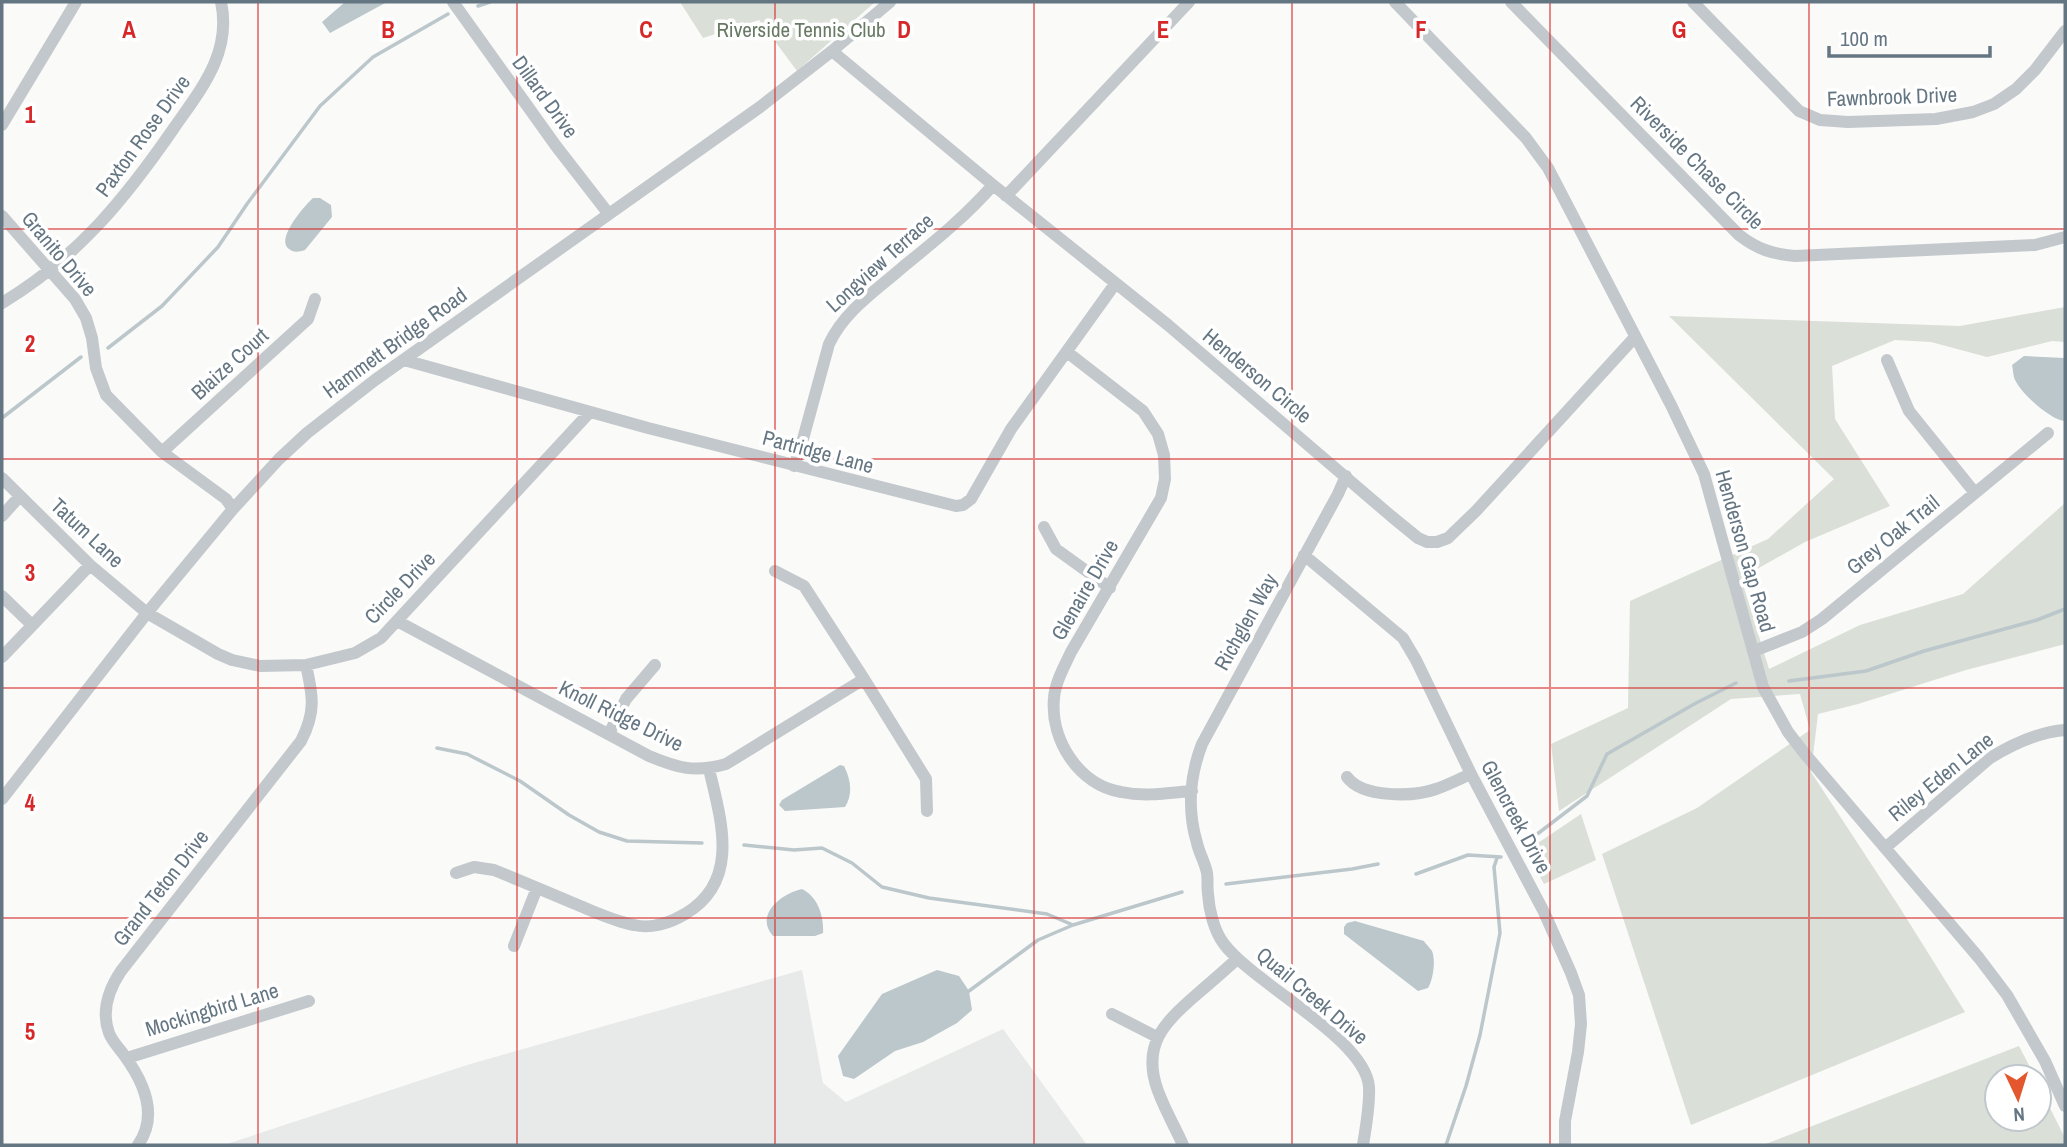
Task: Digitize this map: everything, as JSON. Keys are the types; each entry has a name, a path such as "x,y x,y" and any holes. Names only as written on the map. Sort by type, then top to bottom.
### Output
{"street":[{"path":"2,125 76,2"},
{"name":"Paxton Rose Drive","path":"2,303 50,271 103,221 139,178 212,74 222,45 221,2"},
{"name":"Dillard Drive","path":"453,2 608,214"},
{"name":"Hammett Bridge Road","path":"2,799 147,613 233,509 307,433 337,408 760,107 890,2"},
{"path":"1006,195 1189,2"},
{"name":"Henderson Gap Road","path":"1395,2 1489,98 1537,152 1558,184 1704,474 1763,687 1788,732 1979,958 2007,995 2045,1061 2065,1106"},
{"name":"Riverside Chase Circle","path":"1511,2 1739,235 1759,249 1780,255 2035,245 2065,236"},
{"name":"Fawnbrook Drive","path":"1693,2 1799,111 1820,120 1848,122 1936,119 1960,116 1984,108 2006,97 2025,81 2065,30"},
{"name":"Henderson Circle","path":"832,51 1168,326 1419,538 1432,543 1443,541 1476,511 1635,337"},
{"name":"Longview Terrace","path":"794,466 836,328 851,311 928,246 993,185"},
{"name":"Granito Drive","path":"2,216 75,299 86,318 96,368 106,395 162,452 226,499 233,509"},
{"name":"Partridge Lane","path":"404,360 794,466 951,506 963,505 971,499 1012,429 1115,284"},
{"name":"Blaize Court","path":"162,452 308,319 315,299"},
{"name":"Glenaire Drive","path":"1067,352 1143,411 1157,434 1164,455 1165,479 1161,498 1070,652 1059,678 1054,697 1061,739 1069,759 1083,773 1098,784 1118,792 1141,795 1192,791"},
{"path":"1887,360 1909,411 1975,493"},
{"name":"Circle Drive","path":"147,613 232,660 260,666 306,665 362,650 381,638 590,412"},
{"name":"Grey Oak Trail","path":"1754,651 1802,632 1822,619 2048,433"},
{"name":"Richglen Way","path":"1192,791 1193,767 1202,744 1346,477"},
{"name":"Tatum Lane","path":"2,478 90,565 147,613"},
{"path":"2,516 20,496"},
{"path":"1044,527 1056,549 1110,588"},
{"name":"Glencreek Drive","path":"1304,555 1403,638 1544,912 1571,973 1579,995 1581,1024 1565,1121 1565,1145"},
{"path":"2,657 90,565"},
{"path":"775,571 804,586 864,679 926,779 927,811"},
{"path":"2,596 32,625"},
{"name":"Knoll Ridge Drive","path":"397,621 649,756 674,767 692,770 726,764 864,679"},
{"name":"Grand Teton Drive","path":"138,1145 146,1131 149,1109 144,1089 127,1058 110,1036 106,1024 106,1010 113,985 121,971 301,741 310,720 313,700 306,665"},
{"path":"608,734 626,698 655,665"},
{"name":"Riley Eden Lane","path":"1885,848 1990,758 2028,739 2065,730"},
{"path":"456,873 474,867 494,870 611,919 636,926 673,921 703,900 716,881 722,860 721,820 709,769"},
{"path":"1347,777 1350,781 1375,792 1403,794 1435,790 1471,774"},
{"name":"Quail Creek Drive","path":"1192,791 1191,818 1207,873 1213,924 1223,943 1237,959 1338,1039 1364,1067 1369,1085 1363,1145"},
{"path":"514,946 537,888"},
{"name":"Quail Creek Drive","path":"1157,1037 1169,1018 1237,959"},
{"name":"Mockingbird Lane","path":"127,1058 309,1001"},
{"path":"1112,1014 1157,1037 1153,1053 1154,1077 1183,1145"}],"shaded area":[{"path":"345,2 387,2 330,33 322,22"},
{"path":"313,198 320,198 331,205 332,217 305,250 293,251 286,245 288,231"},
{"path":"2024,356 2065,358 2065,421 2044,411 2016,383 2012,365"},
{"path":"840,765 844,766 850,787 845,807 785,811 779,805 782,800"},
{"path":"802,889 808,892 819,908 823,933 815,936 773,936 767,920 773,906 786,895"},
{"path":"1355,921 1424,941 1432,951 1434,960 1433,975 1428,988 1418,991 1344,934 1347,923"},
{"path":"802,970 823,1083 846,1102 1003,1029 1087,1145 224,1145 467,1065"},
{"path":"937,970 959,976 969,991 972,1010 957,1023 923,1042 895,1051 854,1079 843,1076 838,1056 882,994"}],"green space":[{"name":"Riverside Tennis Club","path":"680,2 875,2 797,71 759,20 703,38"},
{"path":"2065,307 2065,342 2052,341 1987,357 1931,342 1895,340 1832,366 1835,419 1890,506 1805,542 1741,578 1769,669 1860,625 1963,594 2065,503 2065,644 1818,714 1811,772 1965,1012 1691,1125 1602,854 1697,808 1810,730 1800,694 1731,699 1559,811 1551,744 1628,708 1630,601 1768,539 1834,479 1669,316 1960,326"},
{"path":"1581,814 1596,860 1544,884 1526,851"},
{"path":"2019,1046 2028,1063 1983,1063 1983,1133 2053,1133 2053,1114 2065,1138 2065,1145 1763,1145"}],"waterway":[{"path":"478,6 490,2"},
{"path":"108,348 162,306 218,247 320,106 373,57 448,14"},
{"path":"2,418 81,357"},
{"path":"1789,681 1866,671 1924,651 2037,620 2065,609"},
{"path":"1527,846 1536,835 1587,796 1607,754 1736,683"},
{"path":"437,748 467,754 520,781 599,832 627,841 702,843"},
{"path":"744,845 794,850 822,848 852,863 882,887 929,898 1047,914 1073,925"},
{"path":"1416,874 1468,855 1501,857"},
{"path":"1446,1145 1480,1035 1500,933 1494,867 1497,858"},
{"path":"1226,884 1378,864"},
{"path":"969,991 1038,940 1073,925 1182,892"}]}
